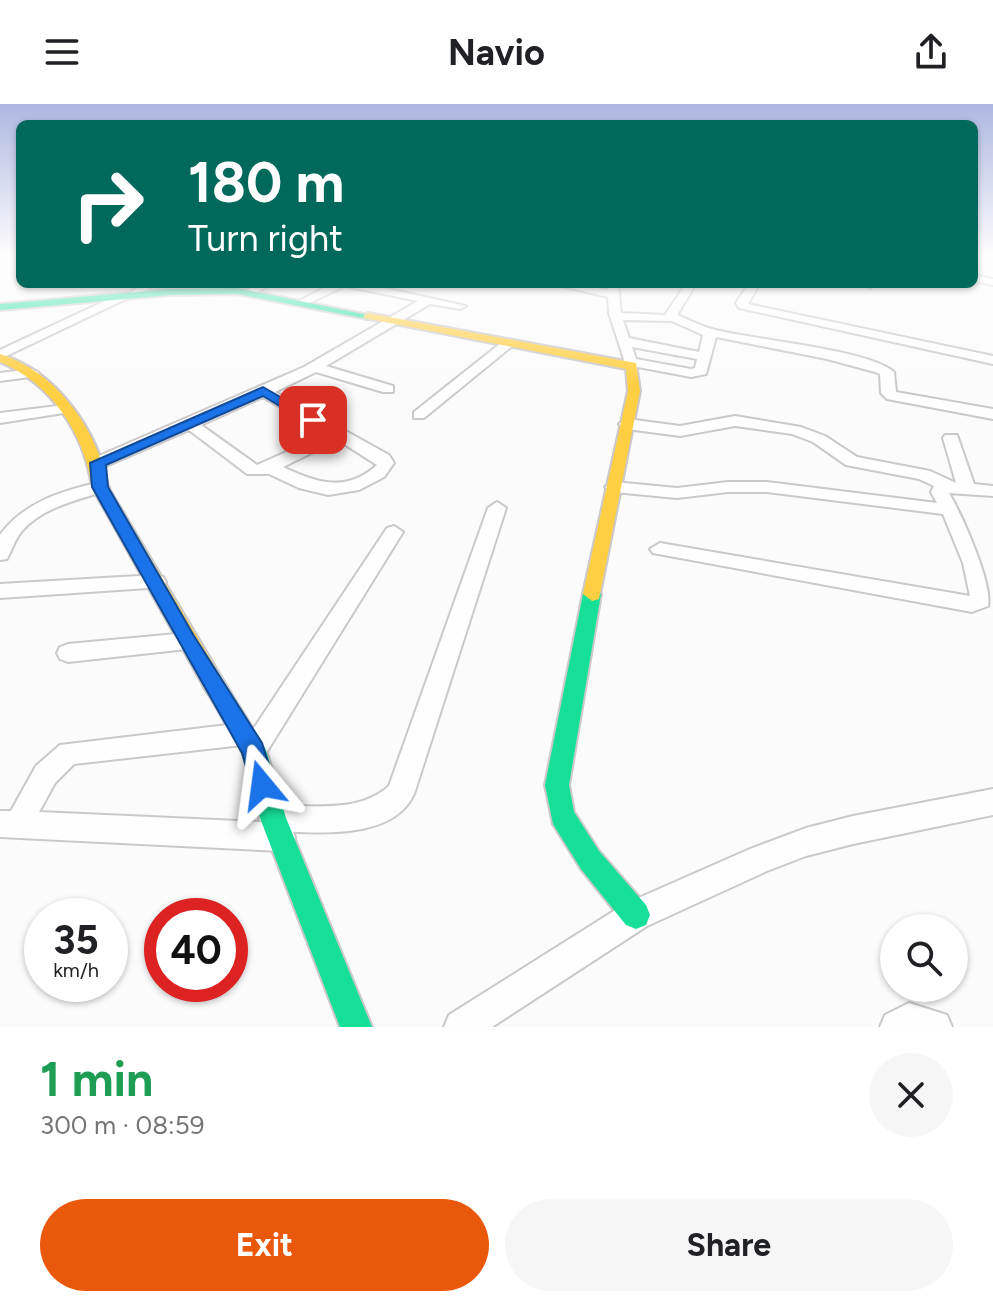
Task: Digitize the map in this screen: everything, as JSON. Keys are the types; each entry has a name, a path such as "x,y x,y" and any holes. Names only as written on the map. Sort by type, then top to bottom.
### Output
{"street":[{"path":"0,307 116,297"},
{"path":"0,356 126,297"},
{"path":"270,297 631,364 697,373 711,339 707,332"},
{"path":"301,303 313,297"},
{"path":"413,297 460,306"},
{"path":"614,297 616,316 631,364 634,391 557,785 562,816 590,860 636,915"},
{"path":"672,317 683,297"},
{"path":"747,297 742,305 993,360"},
{"path":"98,463 315,367 396,322 428,300"},
{"path":"767,343 777,314"},
{"path":"616,316 662,320 672,317 707,332 880,369 888,376 888,393 899,398 993,414"},
{"path":"623,341 705,357"},
{"path":"419,415 511,342"},
{"path":"0,356 32,373 65,409 89,442 98,463 100,487 187,641 249,742 277,828 356,1027"},
{"path":"315,367 388,389"},
{"path":"0,377 32,373"},
{"path":"263,391 386,463 383,469 347,490 333,492 320,491 269,467"},
{"path":"0,418 65,409"},
{"path":"627,424 680,431 735,421 795,430 819,439 852,461 924,475 959,488"},
{"path":"190,424 248,469 269,467 339,434"},
{"path":"951,438 959,488"},
{"path":"614,487 677,493 736,486 767,487 951,510"},
{"path":"0,554 6,535 20,521 41,507 100,487"},
{"path":"660,549 972,604 981,601 982,596 951,510 940,492 942,487 993,491"},
{"path":"10,823 277,828 375,812 391,805 400,794 497,508"},
{"path":"249,742 394,532"},
{"path":"0,591 156,582"},
{"path":"68,653 187,641"},
{"path":"10,823 55,760 69,753 249,742"},
{"path":"461,1027 636,915 806,842 993,802"},
{"path":"897,1027 909,1020 935,1027"}],"traffic: fast":[{"path":"0,307 113,297"},
{"path":"269,297 368,316"},
{"path":"592,594 557,785 562,816 590,860 636,915"},
{"path":"216,688 254,750 273,818 356,1027"}],"traffic: slow":[{"path":"368,316 632,366 634,391 592,594"},
{"path":"0,358 34,375 78,425 93,455 100,487 216,688"}],"route":[{"path":"262,785 254,750 187,641 100,487 98,463 263,391 313,420"}]}
